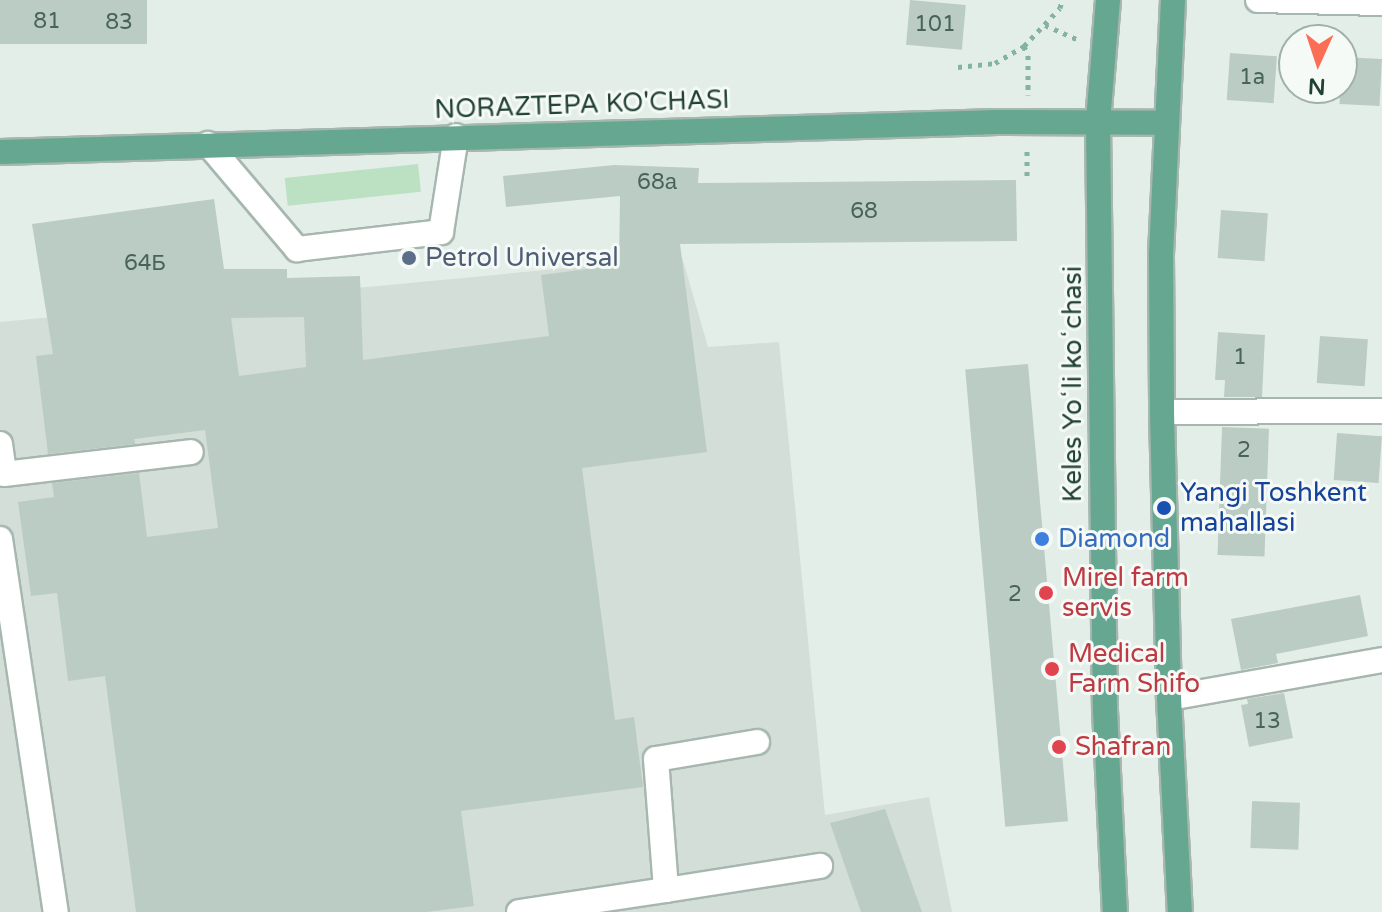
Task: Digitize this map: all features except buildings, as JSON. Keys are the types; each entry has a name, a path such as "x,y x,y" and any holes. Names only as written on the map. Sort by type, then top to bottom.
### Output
{"main road":[{"name":"Keles Yoʻli koʻchasi","path":"1108,0 1098,122 1104,678 1115,912"},
{"path":"1173,0 1165,123 1162,412 1169,698 1180,912"},
{"name":"NORAZTEPA KO'CHASI","path":"0,152 456,136 1165,123"}],"street":[{"path":"1258,0 1382,3"},
{"path":"208,144 297,249 441,232 456,136"},
{"path":"1162,412 1382,411"},
{"path":"0,444 2,480 191,452"},
{"path":"0,539 56,912"},
{"path":"1169,698 1382,660"},
{"path":"666,890 656,759 757,742"},
{"path":"519,912 820,866"}],"path":[{"path":"958,67 995,63 1024,46 1060,8 1062,0"},
{"path":"1045,25 1053,31"},
{"path":"1024,46 1028,55"},
{"path":"1027,164 1027,176"}],"shaded area":[{"path":"682,257 708,347 779,342 825,815 929,797 952,912 0,912 0,322"}],"green space":[{"path":"418,164 421,192 288,206 285,178"}],"place":[{"name":"Petrol Universal","path":"409,258"},
{"name":"Yangi Toshkent mahallasi","path":"1164,508"},
{"name":"Diamond","path":"1042,539"},
{"name":"Mirel farm servis","path":"1046,593"},
{"name":"Medical Farm Shifo","path":"1052,669"},
{"name":"Shafran","path":"1059,747"}]}
